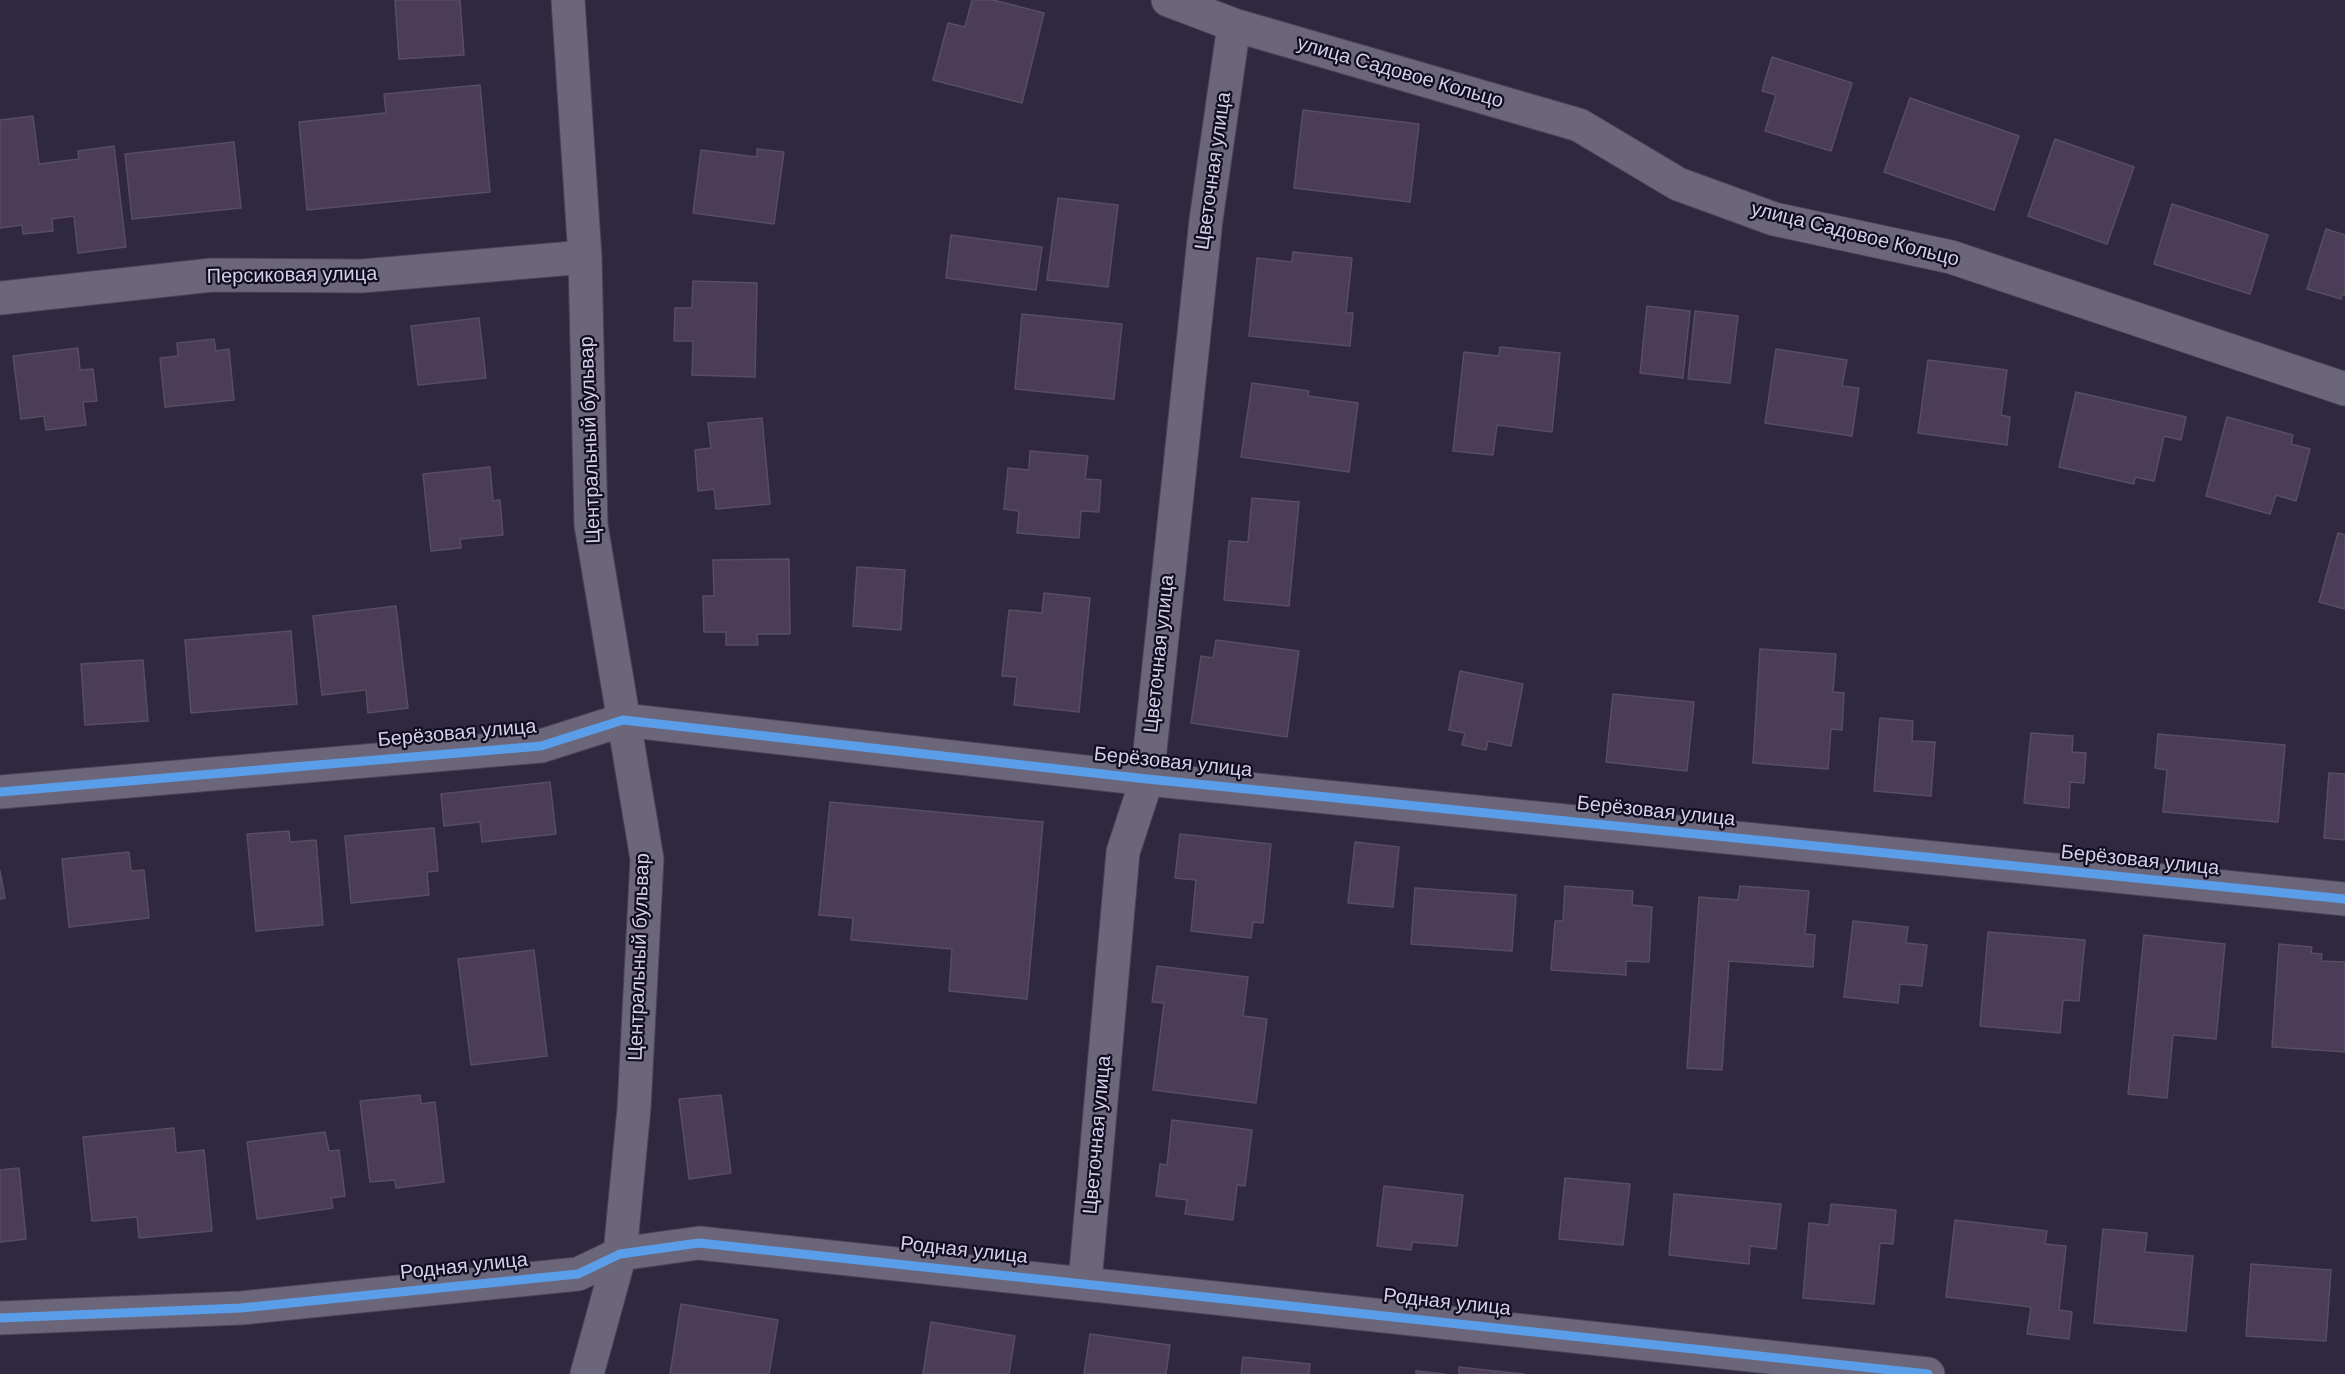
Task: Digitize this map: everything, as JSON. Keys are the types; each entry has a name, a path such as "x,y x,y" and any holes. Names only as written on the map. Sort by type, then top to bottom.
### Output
{"street":[{"name":"Центральный бульвар","path":"568,0 585,257 591,525 647,859 634,1108 620,1254 587,1374"},
{"name":"улица Садовое Кольцо","path":"1168,0 1234,25 1579,125 1677,184 1774,219 1951,257 2345,389"},
{"name":"Цветочная улица","path":"1085,1282 1123,852 1147,779 1206,220 1234,25"},
{"name":"Персиковая улица","path":"0,298 212,275 362,276 585,257"},
{"name":"Берёзовая улица","path":"0,792 541,746 623,720 1147,779 2345,899"},
{"name":"Родная улица","path":"0,1318 241,1308 578,1274 620,1254 699,1242 1928,1374"}],"building":[{"path":"395,0 460,0 464,55 399,59"},
{"path":"972,0 993,0 1044,13 1022,103 933,80 948,23 965,27"},
{"path":"1772,57 1852,83 1831,151 1765,131 1776,95 1762,91"},
{"path":"480,85 490,192 307,210 299,122 386,113 384,94"},
{"path":"1910,98 2019,136 1994,210 1884,172"},
{"path":"1303,110 1419,124 1410,202 1294,188"},
{"path":"33,116 39,164 79,159 78,151 114,146 126,247 78,253 74,216 52,219 53,231 23,234 22,225 0,228 0,120"},
{"path":"2055,139 2134,167 2107,244 2028,216"},
{"path":"234,142 241,208 132,219 125,154"},
{"path":"757,149 784,152 774,224 693,213 701,150 757,157"},
{"path":"1058,198 1118,205 1108,287 1047,280"},
{"path":"2172,204 2268,235 2250,294 2154,264"},
{"path":"2326,229 2345,235 2345,295 2342,294 2341,299 2307,289"},
{"path":"951,235 1042,247 1036,290 946,278"},
{"path":"1293,252 1352,258 1346,313 1353,313 1350,346 1249,336 1257,258 1292,262"},
{"path":"693,281 757,283 755,377 692,375 693,341 674,341 675,308 692,308"},
{"path":"1647,306 1690,311 1683,378 1640,373"},
{"path":"1695,311 1738,316 1730,383 1688,379"},
{"path":"1022,314 1122,324 1114,399 1015,389"},
{"path":"479,318 486,378 418,385 411,326"},
{"path":"214,339 216,351 229,349 234,400 165,407 160,358 178,356 177,343"},
{"path":"1500,347 1560,353 1552,432 1497,425 1493,455 1453,451 1464,352 1499,356"},
{"path":"78,348 80,370 93,369 97,401 83,402 86,425 46,430 44,416 21,419 13,356"},
{"path":"1776,349 1847,360 1842,386 1859,388 1852,436 1765,423"},
{"path":"1928,360 2007,370 2001,415 2010,417 2007,445 1918,433"},
{"path":"1252,383 1309,391 1308,396 1358,403 1349,472 1241,457"},
{"path":"2076,392 2186,417 2181,440 2164,436 2154,481 2135,477 2134,484 2059,467"},
{"path":"2227,417 2293,435 2291,444 2310,449 2296,501 2276,495 2270,514 2206,496"},
{"path":"762,418 770,504 716,509 714,489 698,491 695,450 711,448 708,423"},
{"path":"1030,451 1088,456 1085,479 1101,480 1099,512 1081,511 1079,538 1017,533 1019,511 1004,509 1008,468 1029,470"},
{"path":"490,467 493,501 500,500 503,535 460,539 461,548 431,551 423,474"},
{"path":"1252,498 1299,502 1289,606 1224,600 1229,541 1248,542"},
{"path":"2338,533 2345,535 2345,609 2319,602"},
{"path":"789,559 790,634 757,634 758,645 726,645 726,632 704,632 703,596 714,596 713,560"},
{"path":"857,567 905,570 901,630 853,626"},
{"path":"1044,593 1090,598 1079,712 1014,705 1017,677 1002,676 1009,610 1042,613"},
{"path":"396,606 408,708 368,713 366,690 322,695 313,616"},
{"path":"291,631 297,704 191,713 185,640"},
{"path":"1216,640 1299,651 1287,737 1191,723 1201,656 1213,658"},
{"path":"1760,649 1836,654 1833,692 1844,693 1842,730 1831,729 1828,769 1753,763"},
{"path":"143,660 148,721 85,725 81,664"},
{"path":"1460,671 1523,684 1511,746 1488,741 1486,750 1462,745 1465,733 1449,730"},
{"path":"1613,694 1694,702 1687,771 1606,762"},
{"path":"1880,718 1913,721 1912,741 1935,742 1931,796 1874,791"},
{"path":"2031,733 2073,736 2072,752 2086,753 2084,783 2070,782 2069,808 2024,803"},
{"path":"2158,734 2285,745 2278,822 2163,812 2167,770 2155,768"},
{"path":"2329,773 2345,774 2345,840 2324,838"},
{"path":"550,782 556,834 482,842 480,822 444,826 441,794"},
{"path":"830,802 1043,822 1027,999 949,991 952,949 851,940 853,918 819,915"},
{"path":"434,828 438,871 427,872 429,895 351,903 345,836"},
{"path":"289,831 290,842 316,840 323,925 256,931 247,834"},
{"path":"1180,834 1271,844 1263,923 1253,922 1251,938 1191,931 1196,880 1175,878"},
{"path":"1355,842 1399,847 1393,907 1348,903"},
{"path":"129,852 131,871 144,870 149,918 69,927 62,859"},
{"path":"0,871 5,898 0,899"},
{"path":"1565,886 1633,891 1632,905 1652,907 1649,962 1626,961 1626,975 1551,970 1555,921 1563,921"},
{"path":"1740,886 1809,891 1805,934 1815,935 1813,967 1729,961 1722,1070 1687,1068 1699,897 1738,900"},
{"path":"1415,888 1516,895 1512,951 1411,944"},
{"path":"1853,921 1908,927 1906,943 1927,945 1922,986 1900,984 1898,1003 1844,997"},
{"path":"1988,932 2085,940 2079,1001 2063,1000 2060,1033 1980,1026"},
{"path":"2144,935 2225,944 2216,1039 2173,1035 2167,1098 2128,1094"},
{"path":"2279,944 2312,947 2311,953 2322,954 2321,961 2345,962 2345,1052 2272,1047"},
{"path":"534,950 547,1056 471,1065 458,959"},
{"path":"1157,966 1248,977 1243,1016 1267,1019 1256,1103 1153,1090 1164,1003 1152,1002"},
{"path":"420,1095 421,1104 435,1102 444,1182 396,1188 395,1180 370,1182 360,1101"},
{"path":"721,1095 731,1173 689,1179 679,1099"},
{"path":"1172,1120 1252,1130 1245,1186 1237,1185 1233,1220 1185,1214 1187,1200 1156,1196 1160,1164 1167,1165"},
{"path":"174,1128 176,1153 204,1150 212,1231 139,1238 137,1217 92,1221 83,1137"},
{"path":"325,1132 329,1151 339,1150 345,1196 331,1198 333,1208 257,1219 247,1142"},
{"path":"19,1168 26,1239 0,1242 0,1170"},
{"path":"1565,1178 1630,1184 1623,1245 1559,1239"},
{"path":"1384,1186 1463,1195 1457,1246 1412,1242 1411,1250 1377,1246"},
{"path":"1674,1194 1781,1204 1776,1249 1750,1246 1749,1264 1669,1255"},
{"path":"1831,1204 1896,1210 1893,1244 1880,1243 1874,1304 1803,1298 1809,1223 1829,1225"},
{"path":"1955,1220 2047,1231 2045,1244 2066,1246 2059,1310 2072,1312 2069,1339 2027,1334 2031,1307 1946,1297"},
{"path":"2103,1229 2147,1233 2145,1252 2193,1256 2186,1331 2094,1323"},
{"path":"2251,1264 2331,1270 2326,1341 2246,1336"},
{"path":"681,1304 778,1320 769,1374 670,1374"},
{"path":"931,1322 1015,1336 1009,1374 923,1374"},
{"path":"1090,1334 1170,1345 1166,1374 1084,1374"},
{"path":"1243,1357 1310,1364 1309,1374 1241,1374"},
{"path":"1459,1367 1494,1371 1494,1374 1459,1374"},
{"path":"1416,1371 1445,1374 1416,1374"},
{"path":"1495,1371 1524,1374 1494,1374"}],"cycle path":[{"path":"0,792 541,746 623,720 1147,779 2345,899"},
{"path":"0,1318 241,1308 578,1274 620,1254 699,1243 1928,1374"}]}
